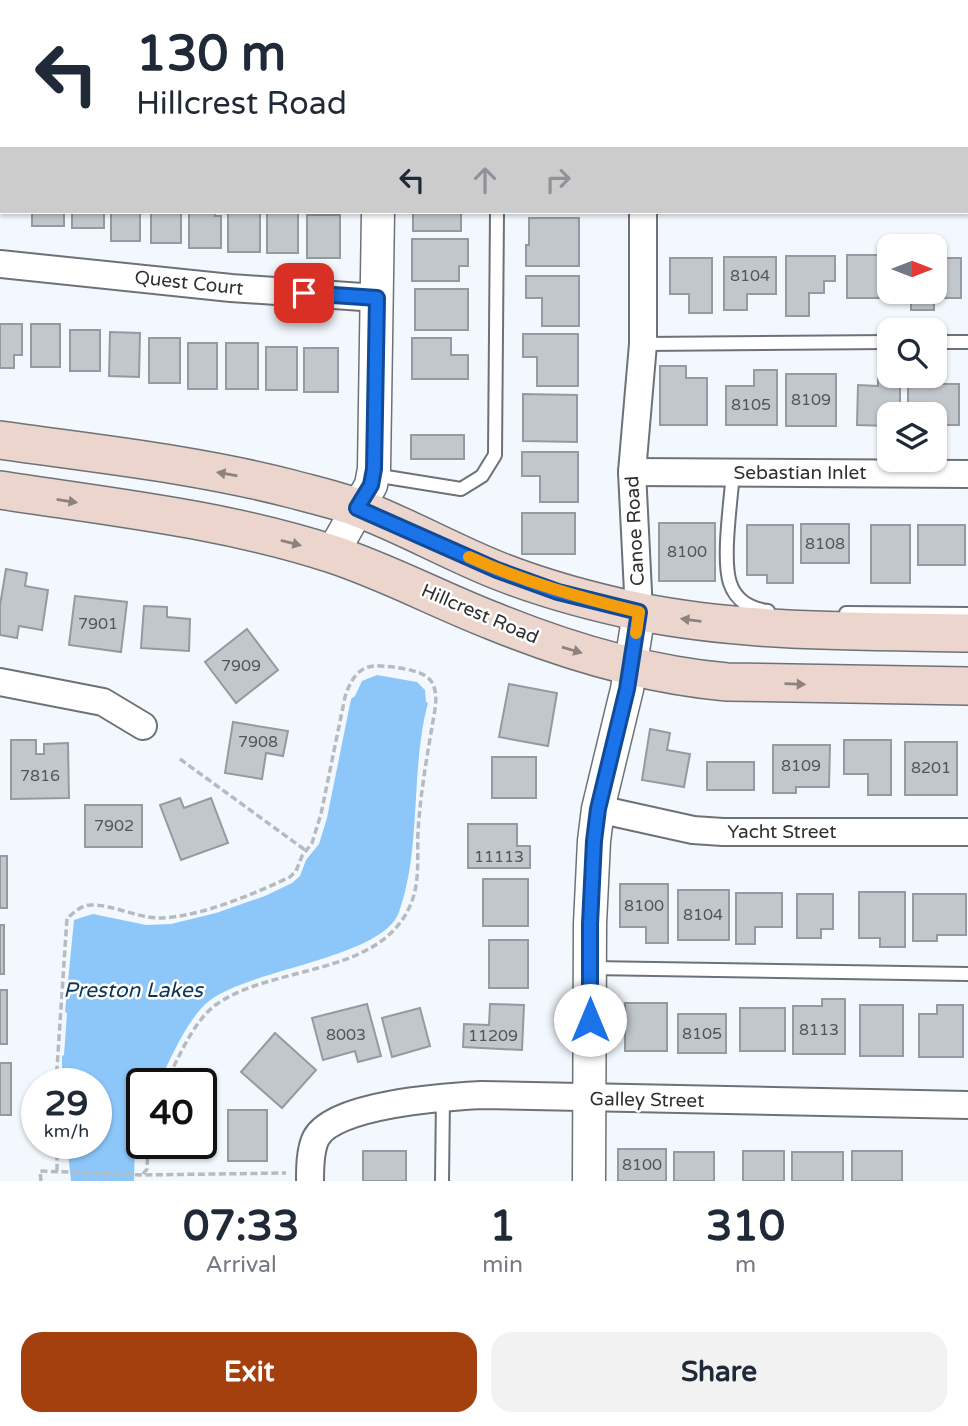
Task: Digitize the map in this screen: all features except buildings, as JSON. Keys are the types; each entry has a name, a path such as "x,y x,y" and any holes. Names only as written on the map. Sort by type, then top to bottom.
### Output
{"main road":[{"path":"0,440 167,463 248,478 357,508 497,570 558,592 639,612 686,620 776,629 968,633"},
{"name":"Hillcrest Road","path":"0,490 205,522 332,554 557,646 629,667 727,682 968,686"}],"street":[{"path":"332,554 371,485 373,475 378,214"},
{"name":"Canoe Road","path":"589,1181 593,854 598,809 627,689 639,612 632,472 643,344 643,214"},
{"name":"Quest Court","path":"0,264 231,288 377,298"},
{"name":"Sebastian Inlet","path":"632,472 968,474"},
{"path":"0,682 103,702 143,726"},
{"name":"Yacht Street","path":"598,809 693,830 723,832 968,832"},
{"name":"Galley Street","path":"310,1177 316,1138 330,1123 372,1109 443,1097 481,1095 968,1105"}],"lane":[{"path":"373,475 461,489 482,476 495,455 497,214"},
{"path":"643,344 877,342"},
{"path":"947,342 968,342"},
{"path":"733,472 728,539 728,573 731,585 740,601 758,610 780,612"},
{"path":"827,614 968,614"},
{"path":"590,968 968,974"},
{"path":"442,1181 443,1097"}],"path":[{"path":"57,1068 67,918 79,908 90,905 140,916 160,918 180,915 236,900 290,877 312,843 321,814 350,682 358,672 372,666 400,669 426,677 432,682 436,702 421,796 416,884 405,916 389,934 357,955 229,995 210,1009 194,1030 174,1068"},
{"path":"180,759 306,851"},
{"path":"57,1159 57,1171"},
{"path":"140,1175 147,1169 147,1159"},
{"path":"41,1181 40,1171 310,1177"},
{"path":"165,1181 166,1175"}],"water":[{"name":"Preston Lakes","path":"377,675 417,682 425,690 428,703 419,755 411,862 399,912 388,928 368,941 253,980 209,1001 187,1028 166,1068 126,1068 126,1159 135,1159 134,1181 71,1181 69,1159 112,1159 112,1068 62,1068 74,920 93,914 146,925 171,924 216,913 265,896 292,883 300,876 306,860 319,844 327,818 351,699 362,681"}],"slow traffic":[{"path":"469,557 558,592 639,612 636,633"}],"route":[{"path":"304,293 377,298 374,469 371,485 357,508 497,570 558,592 639,612 627,689 598,809 594,841 590,924 590,1020"}]}
